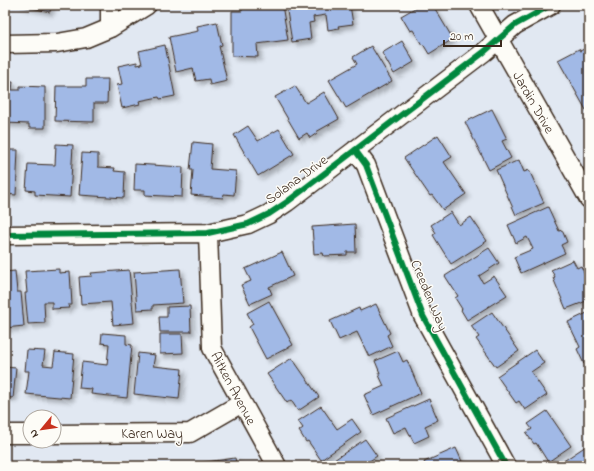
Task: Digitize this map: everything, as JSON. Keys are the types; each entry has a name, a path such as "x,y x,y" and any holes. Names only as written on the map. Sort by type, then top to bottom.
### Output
{"street":[{"path":"110,5 110,28"},
{"path":"5,44 57,43 86,38 110,28 148,5"},
{"name":"Jardin Drive","path":"479,5 589,199"},
{"name":"Solana Drive","path":"5,235 208,233 248,224 269,214 287,202 484,52 516,25 552,5"},
{"name":"Creeden Way","path":"355,150 366,165 423,316 506,466"},
{"name":"Aitken Avenue","path":"208,233 212,348 277,466"},
{"name":"Karen Way","path":"62,434 190,433 242,403"},
{"path":"5,434 22,434"}],"building":[{"path":"18,5 51,5 50,12"},
{"path":"254,5 282,5 288,40 257,44 258,57 232,56 232,11 242,11 242,7 251,7"},
{"path":"286,5 350,5 353,24 338,26 339,28 328,30 326,15 313,17 314,22 309,23 311,39 292,42"},
{"path":"420,5 430,5 432,8 434,7 453,39 429,54 413,30 410,31 401,16"},
{"path":"217,22 222,45 219,46 227,81 210,85 209,79 196,81 193,68 176,72 169,37 198,31 197,26"},
{"path":"402,41 414,62 394,74 382,53"},
{"path":"589,43 589,109 586,110 558,60 579,49 580,51 586,48 585,45"},
{"path":"165,45 175,96 160,99 159,97 139,101 140,104 122,108 117,85 122,84 118,66 137,62 137,65 142,64 139,51"},
{"path":"371,46 392,81 346,108 329,80 357,64 353,57"},
{"path":"86,79 108,79 107,103 94,103 94,122 55,121 56,86 86,86"},
{"path":"5,82 13,82 12,90 20,90 20,86 45,87 45,128 29,128 29,124 5,123"},
{"path":"295,86 306,103 324,92 339,119 316,132 317,133 310,138 307,133 299,138 275,97"},
{"path":"492,109 507,139 502,141 511,158 489,170 465,122"},
{"path":"248,126 258,141 279,129 294,154 258,176 234,135"},
{"path":"438,135 452,157 444,162 466,194 443,210 432,195 430,196 404,158"},
{"path":"193,142 212,144 210,169 236,171 234,195 224,194 223,198 191,195 193,170 190,170"},
{"path":"56,144 73,145 70,197 35,195 35,191 26,190 28,164 55,165"},
{"path":"5,150 18,150 16,195 5,194"},
{"path":"82,153 98,154 98,167 115,168 114,171 125,172 124,198 79,195"},
{"path":"519,160 524,172 529,170 544,203 516,215 496,170"},
{"path":"135,164 183,167 182,197 145,195 145,190 134,190"},
{"path":"548,207 559,231 562,230 567,242 561,245 565,253 521,273 514,257 533,249 527,237 516,243 508,225"},
{"path":"451,212 459,225 471,217 487,241 451,264 433,235 436,233 431,225"},
{"path":"355,224 356,252 347,252 347,255 324,256 323,253 314,254 312,227"},
{"path":"489,248 499,263 479,276 483,283 494,276 507,295 467,320 455,298 458,296 445,276"},
{"path":"282,252 293,276 269,287 272,294 250,304 241,285 251,281 245,269"},
{"path":"573,260 577,268 581,266 589,284 589,300 566,309 553,278 555,277 551,270"},
{"path":"59,269 59,273 70,272 72,305 68,305 69,308 52,309 52,302 44,302 45,323 28,324 25,293 27,293 25,271"},
{"path":"180,269 183,303 153,305 153,309 137,310 134,272"},
{"path":"129,270 134,323 113,325 111,302 81,304 79,277 92,276 91,273"},
{"path":"15,271 17,292 21,292 24,326 5,328 5,272"},
{"path":"269,301 293,345 266,359 249,327 253,324 247,313"},
{"path":"376,304 390,333 387,335 392,346 369,357 357,332 339,340 330,321 359,308 360,311"},
{"path":"190,306 191,332 160,332 159,317 167,317 167,307"},
{"path":"492,312 519,351 496,367 476,339 479,337 471,326"},
{"path":"589,312 589,362 584,364 577,349 580,347 568,322"},
{"path":"102,333 126,335 126,344 132,345 127,398 91,394 92,389 79,388 82,362 107,365 109,344 101,343"},
{"path":"160,334 182,334 183,353 160,354"},
{"path":"27,350 45,351 43,365 53,366 55,352 74,354 70,398 26,394 29,371 25,371"},
{"path":"535,350 544,363 531,372 547,395 525,410 519,401 516,403 497,376"},
{"path":"398,351 403,362 407,360 421,393 373,415 364,395 384,386 378,373 380,373 375,361"},
{"path":"138,353 155,355 153,366 182,369 179,399 134,394"},
{"path":"292,358 319,397 298,411 291,400 287,403 267,374"},
{"path":"5,367 16,368 13,398 5,397"},
{"path":"429,399 438,420 425,426 429,436 414,443 406,427 393,433 386,418"},
{"path":"321,406 337,429 352,419 361,432 321,460 299,431 303,428 298,421"},
{"path":"547,411 571,446 548,462 536,443 534,444 526,433 532,429 528,424"},
{"path":"365,439 377,456 362,466 325,466"},
{"path":"589,444 589,466 556,466"},
{"path":"456,448 464,466 426,466 424,462"},
{"path":"235,458 237,466 192,466 192,464"}],"cycle path":[{"path":"5,235 208,233 248,224 269,214 287,202 484,52 515,25 551,5"},
{"path":"355,150 366,165 423,316 506,466"}]}
